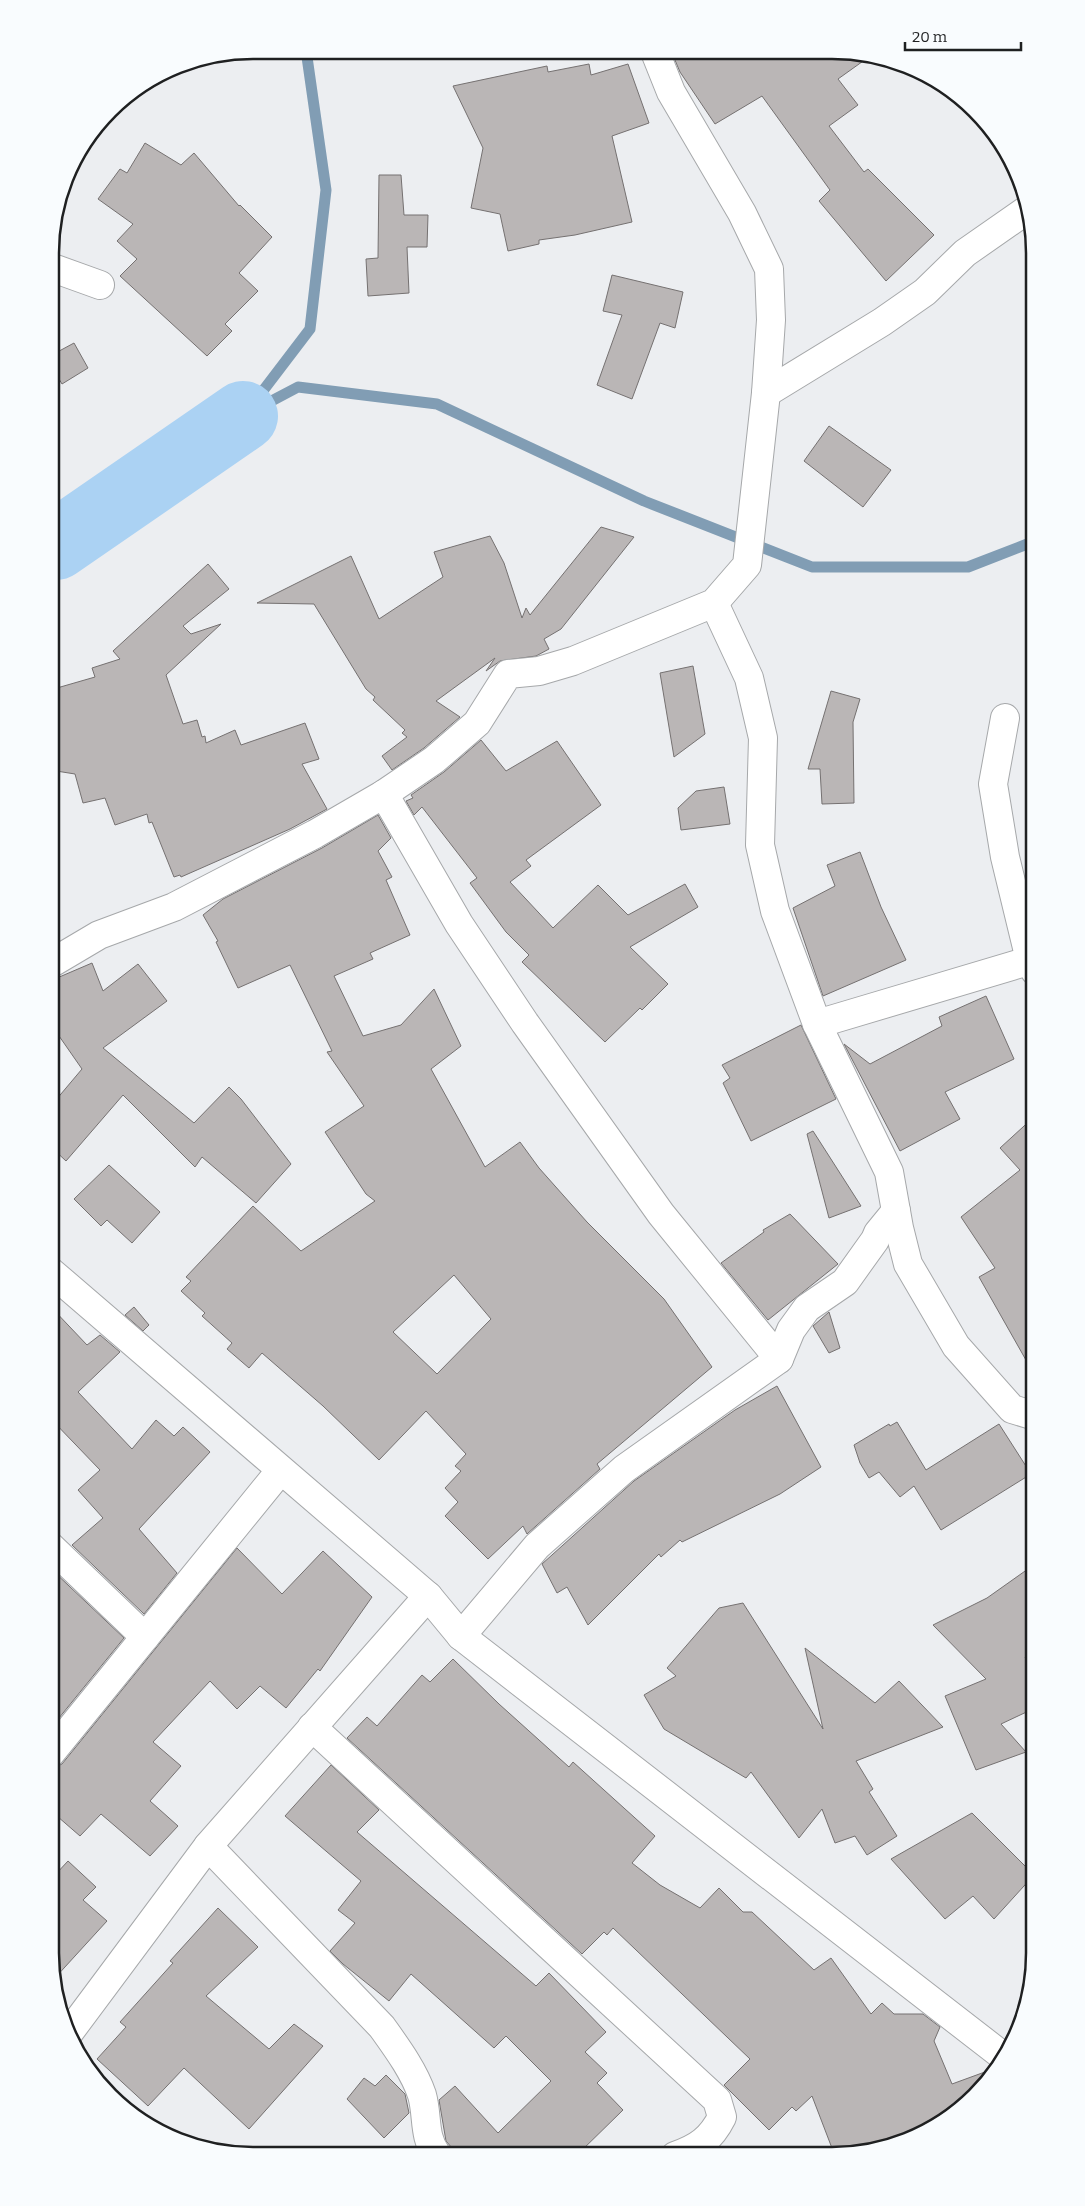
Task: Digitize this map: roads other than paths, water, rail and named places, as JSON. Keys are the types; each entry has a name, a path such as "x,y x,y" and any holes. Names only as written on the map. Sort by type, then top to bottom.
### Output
{"street":[{"path":"59,959 99,935 174,908 314,834 384,794 434,760 476,723 508,674 539,671 573,661 714,603 747,565 766,393 771,320 769,269 742,213 671,92 658,59"},
{"path":"766,393 882,322 925,292 965,252 1022,213"},
{"path":"59,270 100,285"},
{"path":"714,603 748,678 763,738 760,845 775,911 817,1024 889,1172 908,1264 956,1346 1012,1410 1026,1414"},
{"path":"1005,718 993,784 1005,857 1026,936"},
{"path":"384,794 459,924 525,1023 661,1214 779,1360"},
{"path":"817,1024 1026,965"},
{"path":"461,1636 537,1546 624,1469 779,1360 791,1330 806,1308 845,1282 896,1211"},
{"path":"59,1279 280,1471 428,1596 461,1636 999,2053"},
{"path":"59,1743 280,1471"},
{"path":"59,1555 145,1637"},
{"path":"73,2027 208,1846 428,1596"},
{"path":"312,1726 717,2100 722,2118 713,2135 695,2147"},
{"path":"208,1846 382,2027 402,2056 422,2095 428,2147"}],"waterway":[{"path":"246,413 310,329 326,190 307,59"},
{"path":"243,416 298,387 437,404 644,501 812,567 968,567 1026,544"},
{"path":"59,543 243,416"}]}
